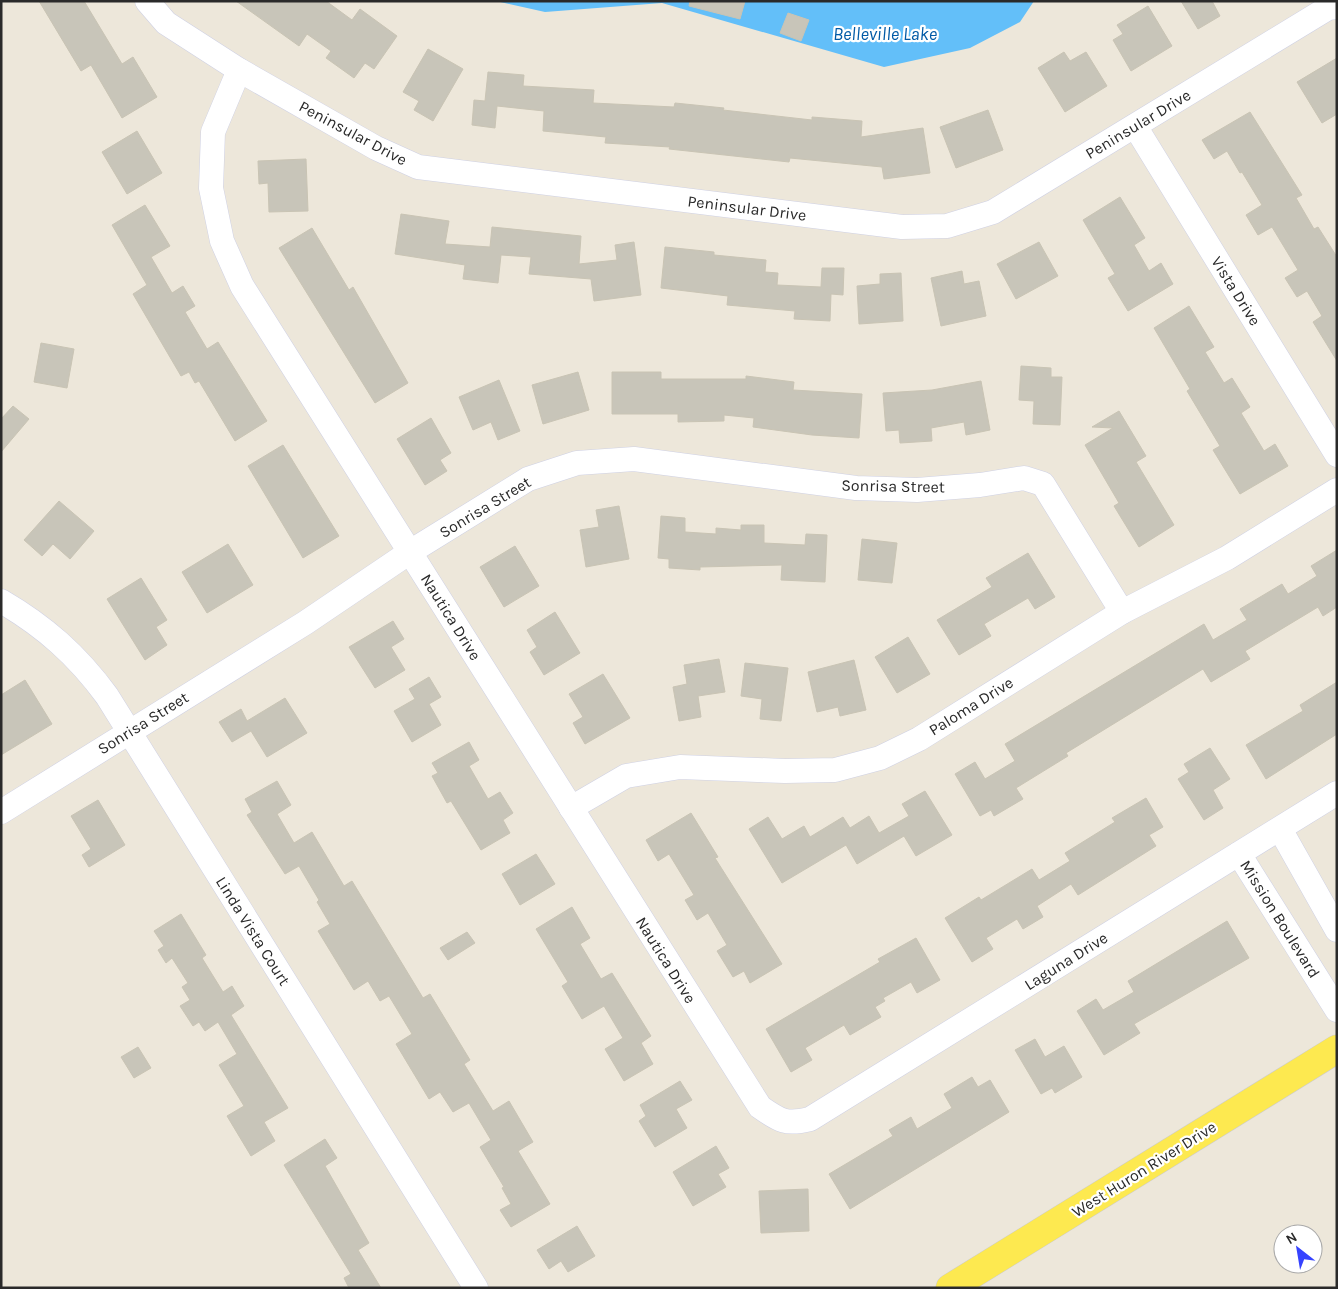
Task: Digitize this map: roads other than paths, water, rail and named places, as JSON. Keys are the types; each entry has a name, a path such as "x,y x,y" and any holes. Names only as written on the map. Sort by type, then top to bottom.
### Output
{"main road":[{"name":"West Huron River Drive","path":"950,1288 1337,1050"}],"street":[{"name":"Peninsular Drive","path":"147,1 166,23 239,70 376,148 418,167 902,227 947,226 994,212 1328,8 1337,7"},
{"name":"Nautica Drive","path":"239,70 214,132 211,188 222,240 242,286 760,1108 778,1120 794,1123"},
{"name":"Vista Drive","path":"1134,126 1337,455"},
{"name":"Sonrisa Street","path":"1,812 305,623 410,552 528,479 577,464 634,459 856,488 916,490 980,485 1024,478 1043,484 1122,612"},
{"name":"Paloma Drive","path":"571,808 626,776 680,766 835,770 880,758 919,739 1122,612 1227,558 1337,490"},
{"name":"Linda Vista Court","path":"1,601 26,615 54,636 77,658 106,696 476,1288"},
{"name":"Laguna Drive","path":"794,1123 810,1119 1337,793"},
{"path":"1280,829 1337,930"},
{"name":"Mission Boulevard","path":"1240,854 1337,1010"}],"water":[{"name":"Belleville Lake","path":"496,1 1034,1 1020,22 970,48 884,67 662,3 545,12"}]}
